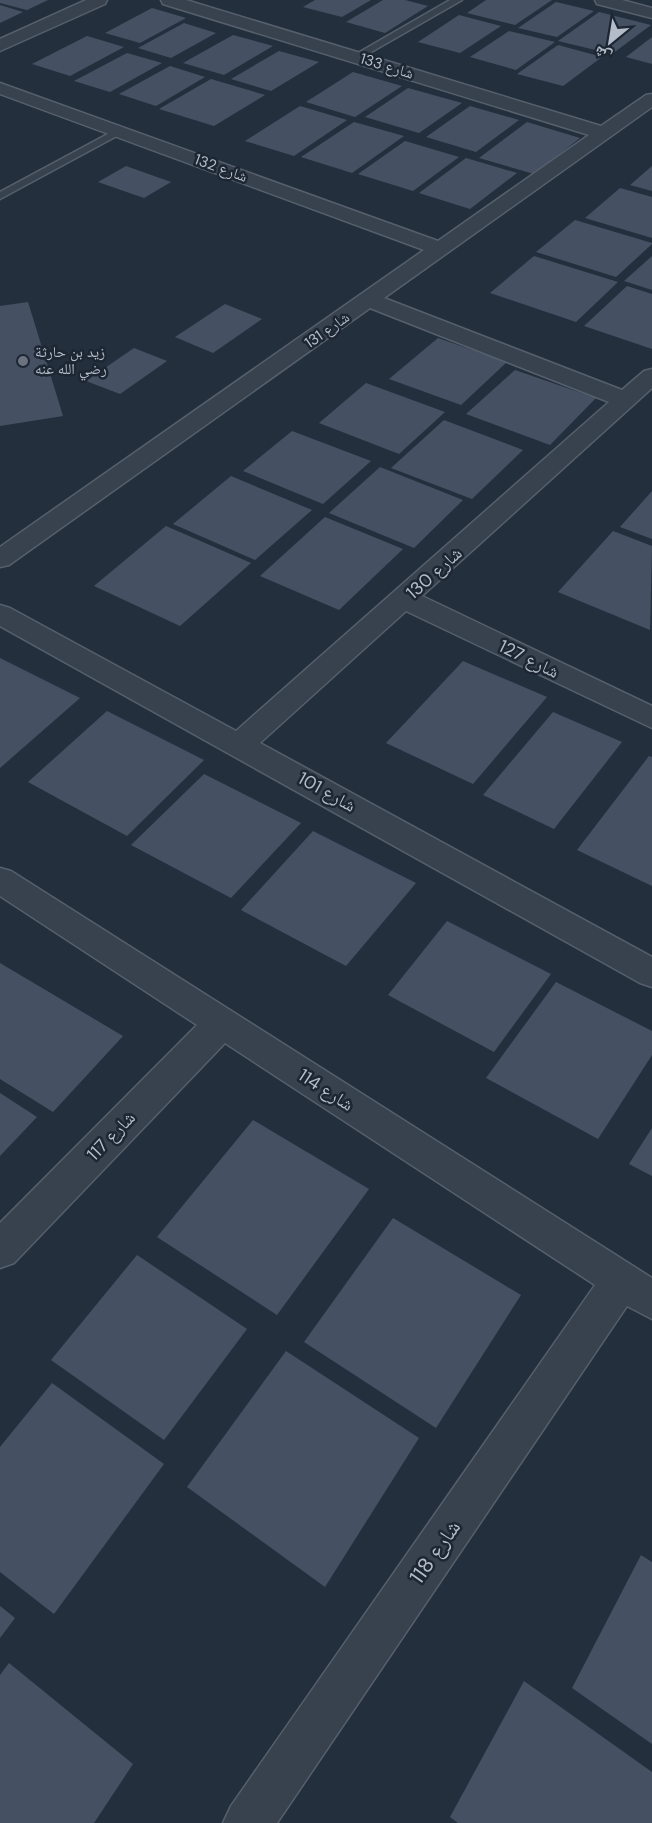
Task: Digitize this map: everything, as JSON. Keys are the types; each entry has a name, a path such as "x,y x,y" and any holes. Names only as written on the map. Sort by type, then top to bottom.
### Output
{"street":[{"path":"0,46 99,0"},
{"name":"شارع 133","path":"169,0 604,133"},
{"path":"603,0 652,13"},
{"name":"شارع 132","path":"0,88 441,249"},
{"name":"شارع 131","path":"0,558 652,99"},
{"path":"369,300 625,400"},
{"name":"شارع 130","path":"240,744 652,376"},
{"name":"شارع 127","path":"405,599 652,718"},
{"name":"شارع 101","path":"0,614 240,744 652,973"},
{"name":"شارع 114","path":"0,880 637,1290"},
{"name":"شارع 117","path":"0,1250 222,1023"},
{"name":"شارع 118","path":"248,1823 637,1290"}],"lane":[{"path":"356,57 457,0"},
{"path":"0,196 121,131"}],"building":[{"path":"0,0 48,0 27,10 0,3"},
{"path":"315,0 371,0 342,17 303,7"},
{"path":"383,0 405,0 428,6 385,33 346,22"},
{"path":"486,0 552,0 515,25 467,13"},
{"path":"556,2 594,11 557,37 518,28"},
{"path":"0,5 23,12 0,23"},
{"path":"152,8 186,18 140,43 105,33"},
{"path":"599,12 651,25 612,54 558,41"},
{"path":"459,15 501,26 460,53 418,42"},
{"path":"184,23 216,33 171,58 138,48"},
{"path":"509,31 555,42 516,70 470,57"},
{"path":"233,35 273,46 224,75 183,63"},
{"path":"87,36 124,47 70,76 32,64"},
{"path":"652,37 652,64 626,57"},
{"path":"558,45 602,57 563,86 517,74"},
{"path":"279,51 319,62 271,91 231,79"},
{"path":"127,53 162,63 110,92 74,81"},
{"path":"170,66 205,77 156,106 119,94"},
{"path":"353,72 402,86 355,117 306,102"},
{"path":"211,79 265,95 214,126 159,109"},
{"path":"408,88 462,103 419,133 365,117"},
{"path":"300,106 347,120 294,156 245,141"},
{"path":"470,106 519,120 476,152 426,137"},
{"path":"354,122 404,136 352,173 301,157"},
{"path":"527,122 580,138 534,174 479,158"},
{"path":"405,141 459,157 413,191 358,174"},
{"path":"466,158 517,173 470,209 419,193"},
{"path":"126,166 171,182 144,198 98,182"},
{"path":"652,166 652,191 630,185"},
{"path":"620,188 652,197 652,238 585,218"},
{"path":"575,220 652,244 616,277 536,252"},
{"path":"534,256 618,282 576,322 490,293"},
{"path":"652,256 652,290 624,281"},
{"path":"627,286 652,294 652,349 584,326"},
{"name":"زيد بن حارثة رضي الله عنه","path":"28,302 63,416 0,426 0,306"},
{"path":"225,304 262,319 213,353 175,337"},
{"path":"438,338 507,362 461,405 389,379"},
{"path":"134,348 167,361 120,394 86,381"},
{"path":"515,370 596,398 550,445 466,414"},
{"path":"366,383 445,412 399,454 319,423"},
{"path":"444,420 523,450 472,499 391,468"},
{"path":"292,431 371,461 323,504 243,471"},
{"path":"380,467 463,500 414,548 329,513"},
{"path":"231,476 312,510 255,560 173,524"},
{"path":"652,491 652,539 620,527"},
{"path":"325,517 403,549 339,610 260,576"},
{"path":"166,526 251,563 180,626 94,586"},
{"path":"613,531 652,546 650,630 558,592"},
{"path":"0,658 80,698 0,768"},
{"path":"463,661 547,697 473,784 386,743"},
{"path":"107,711 204,760 127,836 28,782"},
{"path":"553,712 622,742 554,829 483,795"},
{"path":"649,756 652,757 652,886 577,850"},
{"path":"204,774 301,823 231,898 131,845"},
{"path":"313,831 416,883 346,966 241,910"},
{"path":"447,921 551,974 494,1052 388,995"},
{"path":"0,963 123,1036 53,1112 0,1079"},
{"path":"556,982 652,1031 652,1055 598,1139 486,1078"},
{"path":"0,1093 37,1117 0,1156"},
{"path":"253,1120 369,1189 277,1315 157,1237"},
{"path":"652,1128 652,1176 629,1164"},
{"path":"393,1218 521,1295 436,1428 304,1342"},
{"path":"137,1255 247,1329 164,1440 51,1360"},
{"path":"286,1351 419,1438 325,1587 187,1487"},
{"path":"52,1383 164,1464 54,1614 0,1572 0,1447"},
{"path":"641,1555 652,1562 652,1744 572,1688"},
{"path":"0,1606 15,1618 0,1638"},
{"path":"9,1663 133,1764 94,1823 0,1823 0,1675"},
{"path":"524,1681 652,1772 652,1823 458,1823 450,1817"}],"place":[{"name":"زيد بن حارثة رضي الله عنه","path":"23,361"}]}
